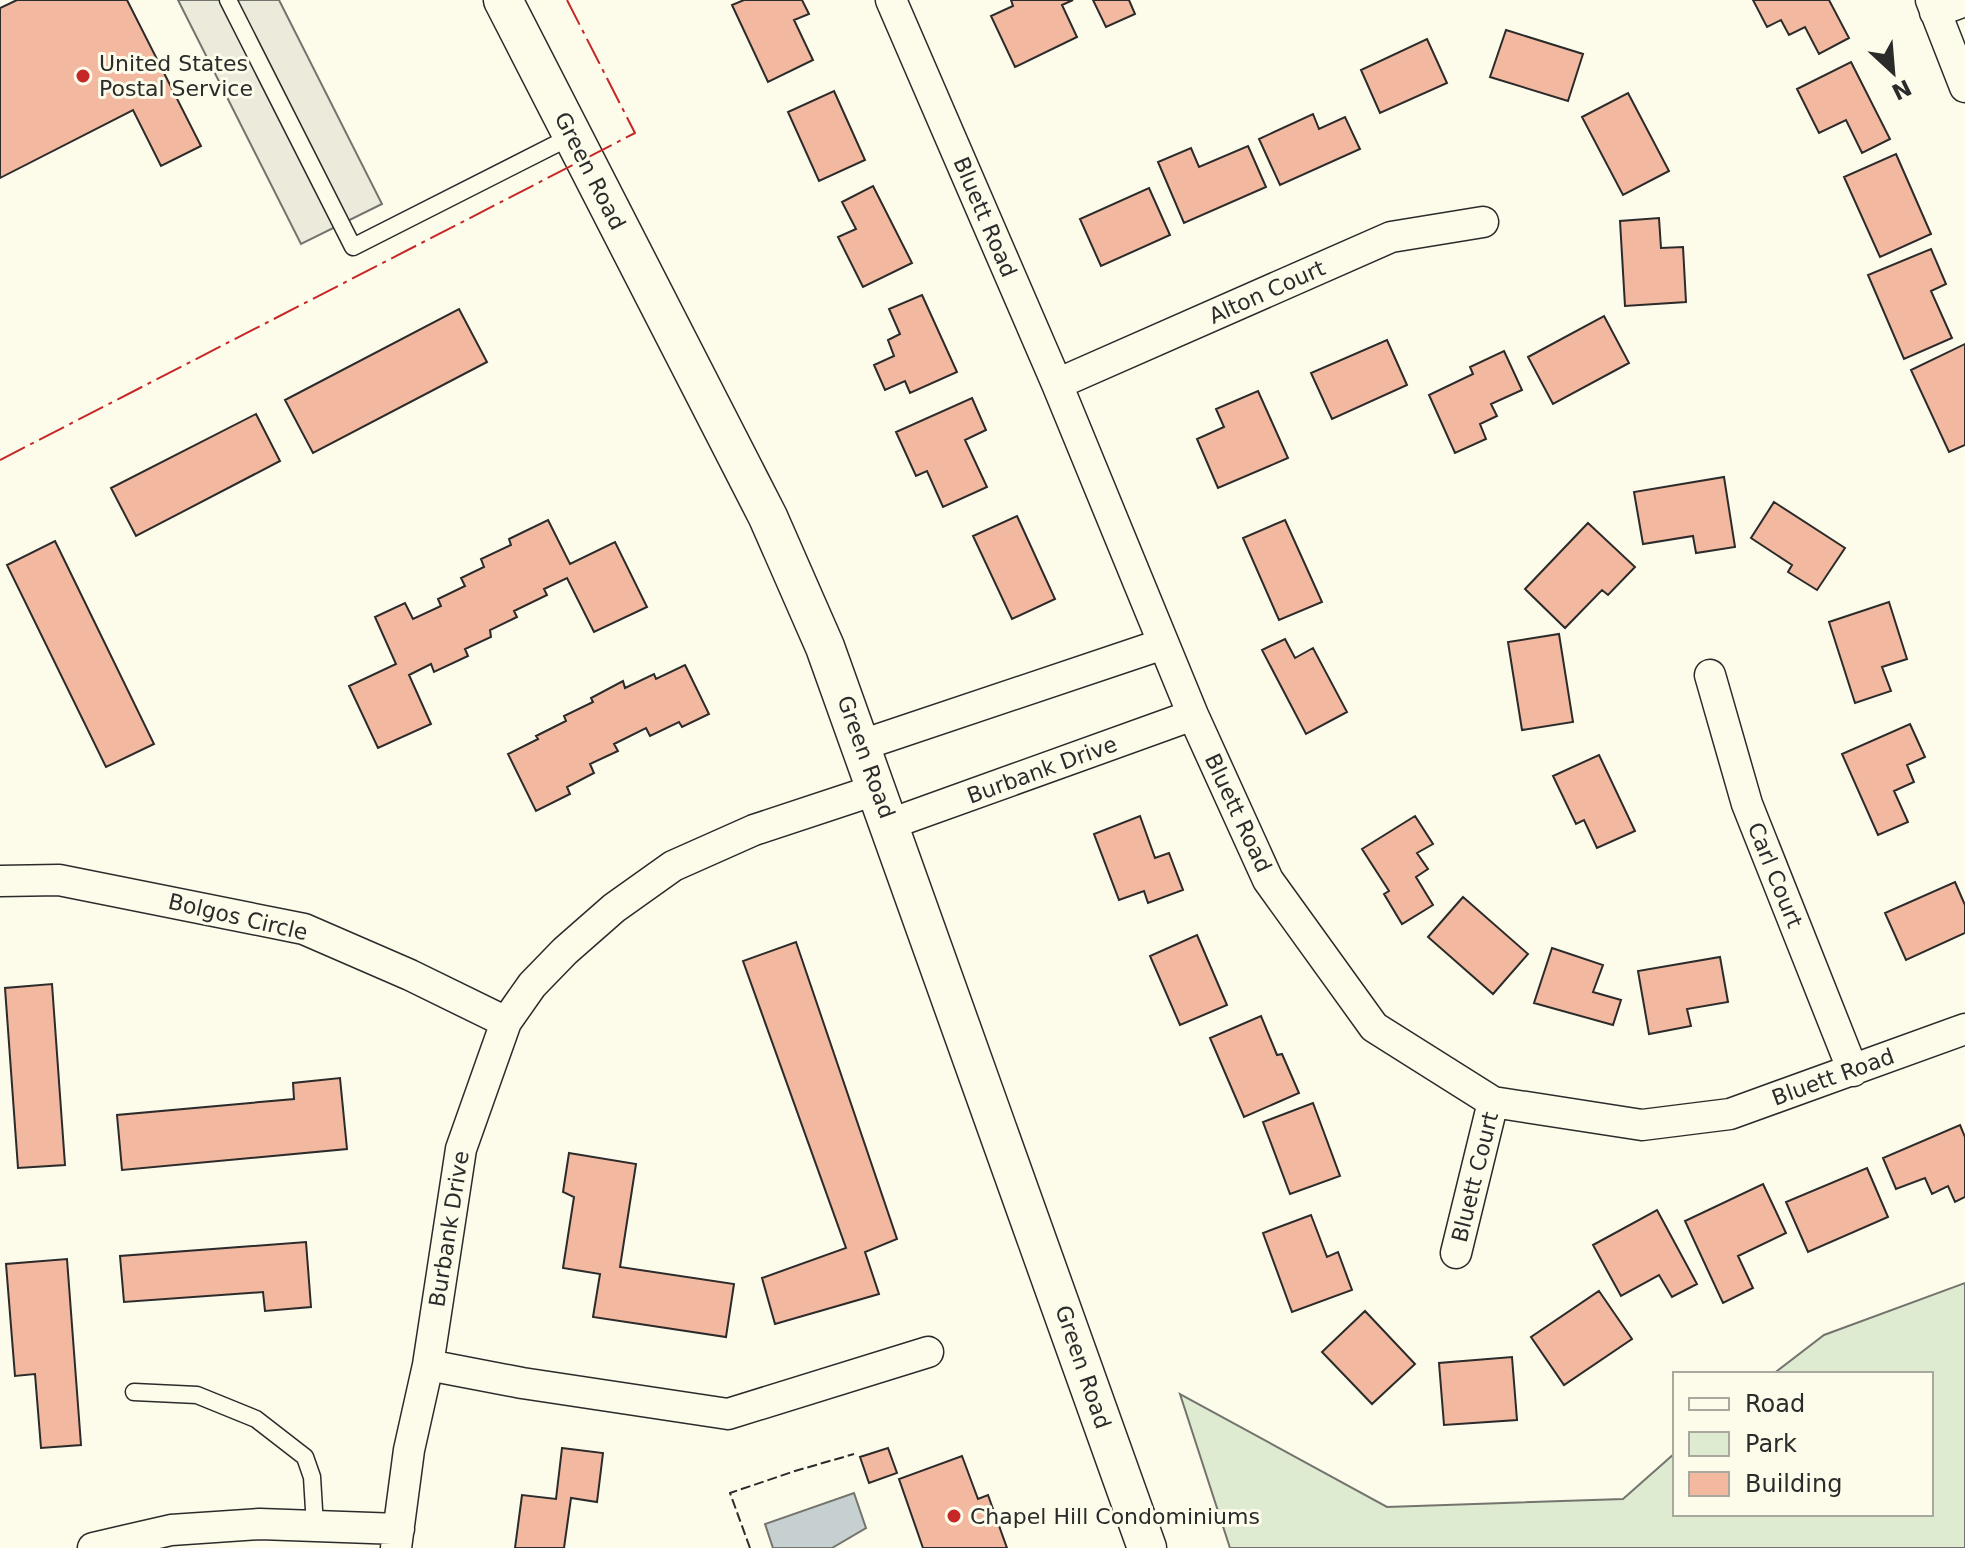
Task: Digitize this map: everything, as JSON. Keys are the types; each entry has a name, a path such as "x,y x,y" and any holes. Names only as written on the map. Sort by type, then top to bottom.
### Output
{"street":[{"name":"Green Road","path":"503,0 768,517 825,647 1147,1548"},
{"name":"Bluett Road","path":"891,0 1057,384 1193,715 1268,880 1374,1027 1493,1102 1642,1125 1730,1114 1965,1029"},
{"path":"1965,1 1933,6 1965,87"},
{"name":"Alton Court","path":"1057,384 1391,237 1483,222"},
{"path":"862,745 1163,644"},
{"name":"Carl Court","path":"1710,675 1747,804 1853,1071"},
{"name":"Burbank Drive","path":"397,1539 409,1450 428,1365 461,1149 506,1022 532,985 614,908 673,866 754,830 884,807 1193,715"},
{"name":"Bolgos Circle","path":"0,881 59,880 304,929 410,975 506,1022"},
{"name":"Bluett Court","path":"1456,1253 1493,1102"},
{"path":"428,1365 522,1383 728,1414 928,1352"},
{"path":"93,1548 171,1530 260,1524 315,1526 397,1539"}],"lane":[{"path":"228,0 353,247 572,136"},
{"path":"134,1392 197,1395 256,1419 305,1457 312,1477 315,1526"}],"green space":[{"path":"1965,1283 1965,1548 1230,1548 1180,1394 1387,1507 1623,1499 1673,1455 1673,1516 1933,1516 1933,1372 1776,1372 1824,1335"}],"shaded area":[{"path":"178,0 279,0 382,204 301,244"},
{"path":"854,1493 866,1528 832,1548 773,1548 765,1524"}],"building":[{"name":"United States Postal Service","path":"17,0 127,0 201,146 161,166 133,110 0,178 0,8"},
{"path":"744,0 802,0 809,14 794,20 813,60 768,82 732,5"},
{"path":"1011,0 1073,0 1062,5 1077,37 1015,67 991,16 1013,6"},
{"path":"1093,0 1129,0 1135,14 1106,27"},
{"path":"1753,0 1829,0 1849,38 1819,54 1805,27 1789,35 1781,20 1767,27"},
{"path":"1506,30 1583,54 1568,101 1490,77"},
{"path":"1427,39 1447,83 1380,113 1361,70"},
{"path":"1851,62 1890,139 1862,153 1846,120 1819,133 1797,89"},
{"path":"834,91 865,160 819,181 788,112"},
{"path":"1628,93 1669,171 1623,195 1582,117"},
{"path":"1313,114 1319,129 1345,117 1360,149 1280,185 1259,139"},
{"path":"1248,146 1266,187 1184,223 1158,162 1191,148 1199,167"},
{"path":"1896,154 1931,234 1880,257 1844,177"},
{"path":"873,186 912,263 863,287 838,237 856,229 842,202"},
{"path":"1149,188 1170,235 1101,266 1080,219"},
{"path":"1659,218 1661,248 1683,247 1686,302 1625,306 1620,221"},
{"path":"1931,249 1946,284 1931,291 1952,338 1904,359 1868,275"},
{"path":"922,295 957,372 910,393 905,381 885,390 874,365 894,356 888,340 900,334 889,309"},
{"path":"459,309 487,362 313,453 285,400"},
{"path":"1604,316 1629,363 1553,404 1528,357"},
{"path":"1387,340 1407,385 1332,419 1311,373"},
{"path":"1965,344 1965,445 1949,452 1911,370"},
{"path":"1504,351 1522,390 1491,404 1497,416 1480,424 1486,439 1455,453 1429,395 1473,374 1470,367"},
{"path":"1258,391 1288,458 1218,488 1197,439 1224,427 1216,409"},
{"path":"972,398 986,430 965,440 987,487 943,507 927,471 916,476 896,432"},
{"path":"256,414 280,461 136,536 111,488"},
{"path":"1724,477 1735,547 1696,553 1693,536 1643,544 1634,492"},
{"path":"1774,502 1845,548 1817,590 1788,572 1792,565 1751,538"},
{"path":"1017,516 1055,599 1012,619 973,536"},
{"path":"548,520 570,564 615,542 647,607 594,632 567,578 544,589 547,595 514,611 517,617 490,630 491,637 465,649 468,656 434,672 431,664 409,675 431,724 378,748 349,686 396,664 375,617 405,603 413,619 441,606 438,599 465,586 461,578 484,567 481,559 511,545 509,539"},
{"path":"1285,520 1322,602 1279,620 1243,538"},
{"path":"1588,523 1635,567 1608,595 1602,590 1565,628 1525,589"},
{"path":"55,541 154,744 106,767 7,565"},
{"path":"1889,602 1907,659 1882,667 1891,691 1855,703 1829,622"},
{"path":"1559,634 1573,722 1522,730 1508,642"},
{"path":"1285,639 1295,658 1313,648 1347,712 1306,734 1262,650"},
{"path":"685,665 709,714 682,727 679,722 650,736 646,728 614,744 618,751 590,764 594,773 567,787 570,794 536,811 508,754 538,739 536,736 566,721 564,716 593,702 591,698 623,681 625,688 654,674 656,679"},
{"path":"1910,724 1925,757 1907,765 1914,782 1894,791 1908,822 1878,835 1842,754"},
{"path":"1599,755 1635,831 1597,848 1584,820 1576,824 1553,776"},
{"path":"1140,816 1155,858 1169,853 1183,890 1148,903 1144,891 1119,900 1094,834"},
{"path":"1415,816 1433,844 1417,853 1428,869 1416,877 1433,905 1402,924 1384,894 1389,891 1362,849"},
{"path":"1955,882 1965,905 1965,933 1906,960 1885,913"},
{"path":"1463,897 1528,954 1493,994 1428,937"},
{"path":"1197,935 1227,1005 1180,1025 1150,956"},
{"path":"796,942 897,1239 865,1252 879,1294 775,1324 762,1278 846,1248 743,961"},
{"path":"1552,948 1603,965 1593,992 1621,1000 1613,1025 1534,1003"},
{"path":"1720,957 1728,1002 1687,1009 1691,1026 1649,1034 1638,971"},
{"path":"52,984 65,1165 18,1168 5,988"},
{"path":"1261,1016 1277,1055 1282,1054 1299,1093 1244,1117 1210,1038"},
{"path":"340,1078 347,1149 122,1170 117,1115 294,1099 293,1083"},
{"path":"1313,1103 1340,1176 1290,1194 1263,1122"},
{"path":"1960,1125 1965,1137 1965,1197 1955,1202 1948,1186 1932,1194 1925,1178 1896,1189 1883,1158"},
{"path":"569,1153 636,1164 620,1267 734,1284 726,1337 593,1317 600,1274 563,1268 574,1197 563,1192"},
{"path":"1867,1168 1888,1217 1808,1252 1786,1202"},
{"path":"1763,1184 1786,1233 1738,1256 1753,1288 1723,1303 1685,1221"},
{"path":"1657,1210 1697,1284 1672,1297 1659,1275 1621,1296 1593,1245"},
{"path":"1311,1215 1327,1257 1338,1252 1352,1290 1292,1312 1263,1233"},
{"path":"306,1242 311,1307 265,1311 263,1292 124,1302 120,1256"},
{"path":"67,1259 81,1445 41,1448 35,1374 15,1376 6,1264"},
{"path":"1599,1291 1632,1339 1564,1385 1531,1337"},
{"path":"1365,1311 1415,1364 1372,1404 1322,1352"},
{"path":"1512,1357 1517,1420 1444,1425 1439,1363"},
{"path":"562,1448 603,1453 597,1502 571,1498 564,1548 515,1548 522,1495 556,1499"},
{"path":"888,1448 897,1473 869,1483 860,1457"},
{"name":"Chapel Hill Condominiums","path":"962,1456 978,1499 988,1495 1007,1548 923,1548 899,1479"}],"fence":[{"path":"750,1548 730,1493 854,1454"}],"power":[{"path":"0,460 635,133 567,0"}],"place":[{"name":"United States Postal Service","path":"83,76"},
{"name":"Chapel Hill Condominiums","path":"954,1516"}]}
